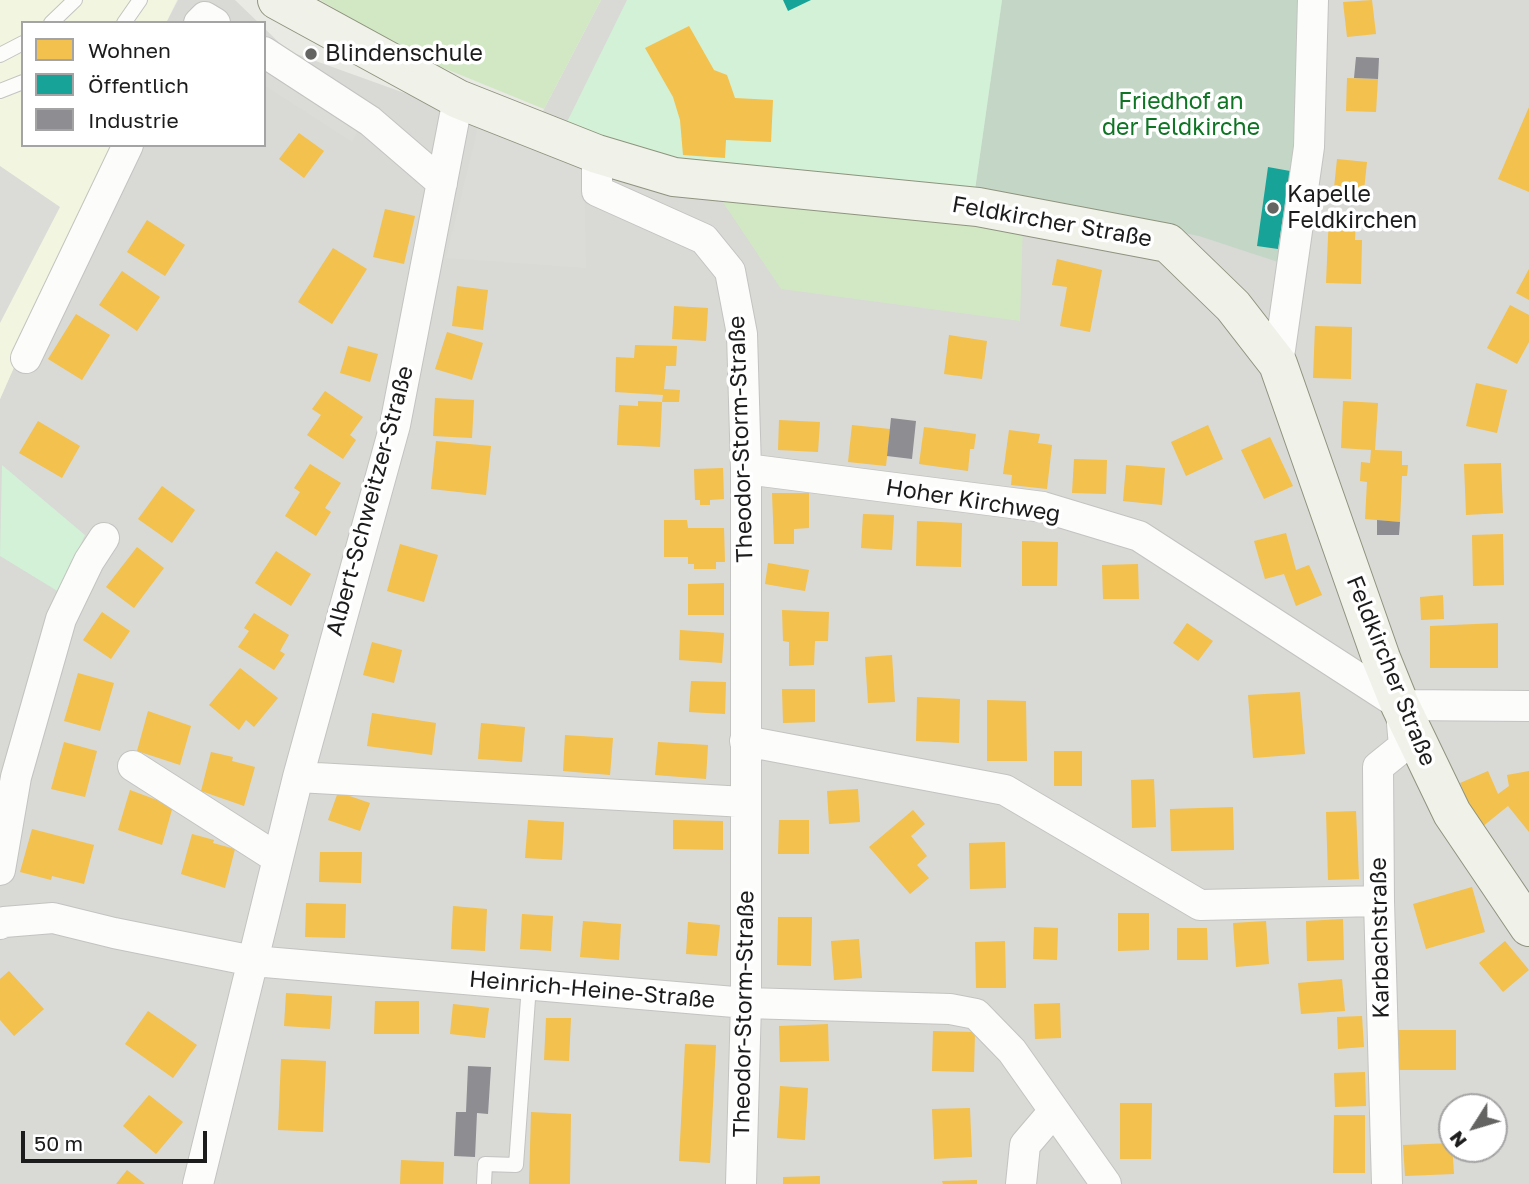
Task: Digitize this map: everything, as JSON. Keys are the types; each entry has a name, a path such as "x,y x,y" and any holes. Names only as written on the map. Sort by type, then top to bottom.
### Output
{"street":[{"name":"Feldkircher Straße","path":"277,0 458,99 597,154 674,177 978,207 1168,243 1233,306 1278,364 1376,645 1400,705 1452,813 1529,927"},
{"path":"1278,364 1309,147 1313,0"},
{"path":"266,53 370,121 442,183"},
{"name":"Albert-Schweitzer-Straße","path":"198,1184 298,777 395,425 458,99"},
{"path":"26,359 127,147"},
{"name":"Theodor-Storm-Straße","path":"597,154 597,191 704,239 730,271 742,334 746,469 746,1003 741,1184"},
{"name":"Hoher Kirchweg","path":"746,469 1043,507 1139,536 1400,705"},
{"path":"0,870 16,777 61,619 89,561 104,538"},
{"path":"1400,705 1529,706"},
{"name":"Karbachstraße","path":"1387,1184 1378,767 1404,746 1400,705"},
{"path":"745,741 1005,790 1200,905 1379,901"},
{"path":"133,766 277,858"},
{"path":"298,777 745,802"},
{"name":"Heinrich-Heine-Straße","path":"1,917 53,918 253,961 746,1003 950,1009 976,1014 1012,1051 1106,1184"},
{"path":"1021,1184 1025,1146 1054,1111"}],"lane":[{"path":"53,21 75,0"},
{"path":"125,21 140,0"},
{"path":"0,55 21,44"},
{"path":"0,91 21,83"},
{"path":"484,1184 485,1164 516,1165 529,985"}],"shaded area":[{"path":"0,0 177,0 167,21 21,21 21,147 111,147 0,399"},
{"path":"178,0 235,0 257,21 167,21"},
{"path":"601,0 1529,0 1529,1184 0,1184 0,399 111,147 266,147 266,30 288,51 532,139 544,109"},
{"path":"627,0 1002,0 975,190 707,165 564,128"},
{"path":"266,64 362,124 352,142 266,86"},
{"path":"478,127 584,168 586,268 446,258"},
{"path":"0,166 60,207 0,323"},
{"path":"2,465 85,535 59,592 0,556"}],"green space":[{"path":"320,0 601,0 544,109 419,58"},
{"name":"Friedhof an der Feldkirche","path":"1002,0 1299,0 1296,159 1281,263 1199,236 975,190"},
{"path":"718,195 1023,224 1020,321 781,289"}],"building: Wohnen":[{"path":"1372,0 1376,34 1347,37 1343,2"},
{"path":"689,26 714,70 727,75 735,98 773,100 771,142 726,140 725,158 683,155 680,120 673,97 645,48"},
{"path":"1347,78 1378,79 1376,112 1346,111"},
{"path":"1529,107 1529,192 1498,179"},
{"path":"299,133 324,151 304,178 279,159"},
{"path":"1337,159 1367,162 1364,190 1334,188"},
{"path":"385,209 415,216 404,264 373,257"},
{"path":"1329,215 1356,216 1355,240 1362,240 1361,284 1326,283"},
{"path":"147,220 185,245 165,276 127,252"},
{"path":"333,248 367,269 332,324 298,302"},
{"path":"1057,259 1102,270 1090,332 1060,326 1067,287 1052,285"},
{"path":"1529,269 1529,300 1516,293"},
{"path":"122,271 160,297 137,331 99,305"},
{"path":"457,286 488,290 483,330 452,326"},
{"path":"1510,305 1529,315 1529,342 1517,364 1487,348"},
{"path":"674,306 708,308 706,341 672,339"},
{"path":"76,314 110,335 82,380 48,359"},
{"path":"1315,326 1352,327 1351,379 1313,378"},
{"path":"447,332 483,343 472,380 435,369"},
{"path":"949,335 987,341 982,379 944,374"},
{"path":"635,345 677,346 676,366 666,366 664,389 680,390 679,402 662,402 663,395 615,392 616,357 634,358"},
{"path":"348,346 378,354 370,382 340,373"},
{"path":"1476,383 1507,390 1497,433 1466,426"},
{"path":"325,391 363,417 350,435 356,440 343,459 307,435 321,415 312,409"},
{"path":"435,398 474,400 472,438 433,436"},
{"path":"638,401 662,402 660,447 617,445 619,405 638,406"},
{"path":"1343,401 1378,403 1375,450 1402,451 1402,465 1408,465 1407,476 1402,476 1400,522 1365,519 1367,482 1360,481 1361,462 1370,463 1371,450 1341,448"},
{"path":"779,420 820,422 818,452 778,450"},
{"path":"38,421 80,446 62,478 19,453"},
{"path":"852,425 890,429 886,466 848,462"},
{"path":"1208,425 1223,459 1186,476 1171,442"},
{"path":"924,427 976,434 974,449 970,449 968,471 919,464"},
{"path":"1009,430 1040,434 1038,443 1052,445 1047,489 1011,485 1012,475 1003,474"},
{"path":"1270,437 1293,486 1264,499 1241,450"},
{"path":"436,441 491,446 486,495 431,489"},
{"path":"1074,459 1107,460 1106,494 1072,493"},
{"path":"1501,463 1503,513 1466,515 1464,464"},
{"path":"310,464 341,483 325,508 331,512 316,536 285,516 300,492 294,488"},
{"path":"1126,465 1165,468 1162,505 1123,501"},
{"path":"723,468 724,499 710,500 710,505 700,505 700,500 695,500 694,469"},
{"path":"162,486 195,510 172,543 138,519"},
{"path":"772,493 809,493 809,528 794,529 794,544 774,544"},
{"path":"863,514 894,515 892,550 861,548"},
{"path":"664,520 687,520 688,528 724,528 725,562 716,562 716,569 694,569 694,564 688,564 688,557 664,557"},
{"path":"917,521 962,523 961,567 916,566"},
{"path":"1286,533 1296,570 1309,565 1322,595 1296,606 1284,574 1265,579 1254,541"},
{"path":"1503,534 1504,585 1473,586 1472,535"},
{"path":"1022,541 1058,542 1057,586 1022,586"},
{"path":"400,544 438,555 424,602 387,591"},
{"path":"137,547 164,568 134,608 106,587"},
{"path":"276,551 311,574 291,606 255,583"},
{"path":"768,563 809,570 805,591 765,584"},
{"path":"1138,564 1139,599 1103,599 1102,565"},
{"path":"724,583 724,615 688,615 688,584"},
{"path":"1443,595 1444,619 1421,620 1420,597"},
{"path":"782,610 829,612 828,641 815,641 814,665 789,666 789,642 783,641"},
{"path":"102,612 130,631 111,659 83,640"},
{"path":"254,613 289,635 280,651 285,654 274,670 238,647 249,631 244,628"},
{"path":"1187,623 1213,641 1198,661 1173,643"},
{"path":"1498,623 1498,668 1430,668 1430,626"},
{"path":"680,630 724,633 722,663 679,660"},
{"path":"372,642 402,650 394,683 363,675"},
{"path":"892,655 895,702 868,703 865,657"},
{"path":"240,668 278,698 254,727 246,720 239,730 209,705"},
{"path":"78,673 114,683 100,731 64,721"},
{"path":"691,681 726,682 725,714 689,712"},
{"path":"782,689 815,689 815,722 783,723"},
{"path":"1300,692 1305,754 1253,758 1248,695"},
{"path":"917,697 960,699 959,743 916,741"},
{"path":"987,700 1026,701 1027,761 987,761"},
{"path":"148,711 191,726 180,765 137,751"},
{"path":"372,713 436,723 432,755 367,746"},
{"path":"481,723 525,727 522,762 478,759"},
{"path":"565,735 613,738 610,775 563,771"},
{"path":"64,742 97,751 85,797 51,789"},
{"path":"658,742 708,745 706,779 655,775"},
{"path":"1054,751 1082,751 1082,786 1054,786"},
{"path":"211,752 233,757 232,761 255,767 244,806 201,791"},
{"path":"1488,771 1498,794 1509,786 1507,775 1529,771 1529,832 1508,806 1482,827 1460,783"},
{"path":"1154,779 1156,827 1132,828 1131,780"},
{"path":"858,789 860,822 829,824 827,791"},
{"path":"130,790 173,806 162,845 118,830"},
{"path":"338,792 370,803 360,831 328,820"},
{"path":"1233,807 1234,850 1171,851 1170,809"},
{"path":"913,810 925,824 911,836 927,856 917,865 929,878 910,894 869,847"},
{"path":"1356,811 1359,879 1328,880 1326,812"},
{"path":"528,820 564,822 562,860 525,858"},
{"path":"673,820 723,821 723,850 673,849"},
{"path":"779,820 809,820 809,854 778,854"},
{"path":"32,829 94,845 84,884 52,876 51,880 20,872"},
{"path":"192,834 235,849 225,888 181,874"},
{"path":"1005,842 1006,888 970,889 969,843"},
{"path":"320,852 362,852 361,883 319,882"},
{"path":"1472,887 1485,932 1426,949 1413,904"},
{"path":"306,903 346,904 345,938 305,937"},
{"path":"453,906 487,909 485,951 451,949"},
{"path":"1118,913 1149,913 1149,950 1118,951"},
{"path":"522,914 553,916 551,951 520,949"},
{"path":"778,917 812,917 811,966 777,965"},
{"path":"1343,919 1344,960 1307,961 1306,921"},
{"path":"583,921 621,924 619,960 580,957"},
{"path":"1266,921 1269,964 1236,967 1233,923"},
{"path":"688,922 720,925 717,956 686,954"},
{"path":"1034,927 1058,928 1057,960 1033,959"},
{"path":"1177,928 1207,928 1208,960 1177,960"},
{"path":"859,939 862,978 834,980 831,941"},
{"path":"1005,941 1006,988 976,988 975,942"},
{"path":"1505,941 1529,970 1503,992 1479,963"},
{"path":"9,971 44,1009 14,1036 0,1020 0,979"},
{"path":"1342,979 1345,1011 1301,1014 1298,983"},
{"path":"286,993 332,996 330,1029 284,1026"},
{"path":"375,1001 419,1001 419,1034 374,1034"},
{"path":"1060,1003 1061,1038 1035,1039 1034,1004"},
{"path":"453,1004 489,1008 485,1038 450,1034"},
{"path":"148,1011 197,1045 173,1078 125,1044"},
{"path":"1362,1016 1364,1047 1338,1049 1337,1017"},
{"path":"546,1018 571,1018 569,1061 544,1060"},
{"path":"828,1024 829,1061 780,1062 779,1026"},
{"path":"1398,1030 1456,1030 1456,1070 1398,1070"},
{"path":"933,1031 975,1032 974,1072 932,1071"},
{"path":"685,1044 716,1045 710,1163 679,1161"},
{"path":"281,1059 326,1061 323,1132 278,1130"},
{"path":"1365,1072 1366,1106 1335,1107 1334,1073"},
{"path":"780,1086 808,1088 805,1140 777,1138"},
{"path":"149,1095 183,1122 156,1154 123,1126"},
{"path":"1120,1103 1152,1103 1151,1159 1120,1159"},
{"path":"970,1108 972,1157 934,1159 932,1109"},
{"path":"531,1112 571,1114 570,1184 529,1184"},
{"path":"1334,1115 1365,1115 1365,1173 1333,1173"},
{"path":"1438,1144 1438,1163 1453,1163 1454,1174 1405,1176 1403,1145"},
{"path":"401,1160 444,1162 443,1184 400,1184"},
{"path":"127,1170 145,1184 116,1184"},
{"path":"820,1176 820,1184 783,1184 783,1177"},
{"path":"977,1180 977,1184 943,1184 942,1181"}],"building: Öffentlich":[{"path":"783,0 811,0 788,11"},
{"name":"Kapelle Feldkirchen","path":"1268,167 1290,171 1278,249 1257,246"}],"building: Industrie":[{"path":"1356,57 1379,58 1378,79 1354,78"},
{"path":"891,418 916,421 912,459 887,456"},
{"path":"1377,520 1400,522 1399,535 1377,535"},
{"path":"468,1066 491,1067 488,1114 477,1113 475,1157 454,1156 456,1112 466,1112"}],"place":[{"name":"Blindenschule","path":"311,54"},
{"name":"Kapelle Feldkirchen","path":"1273,208"}]}
